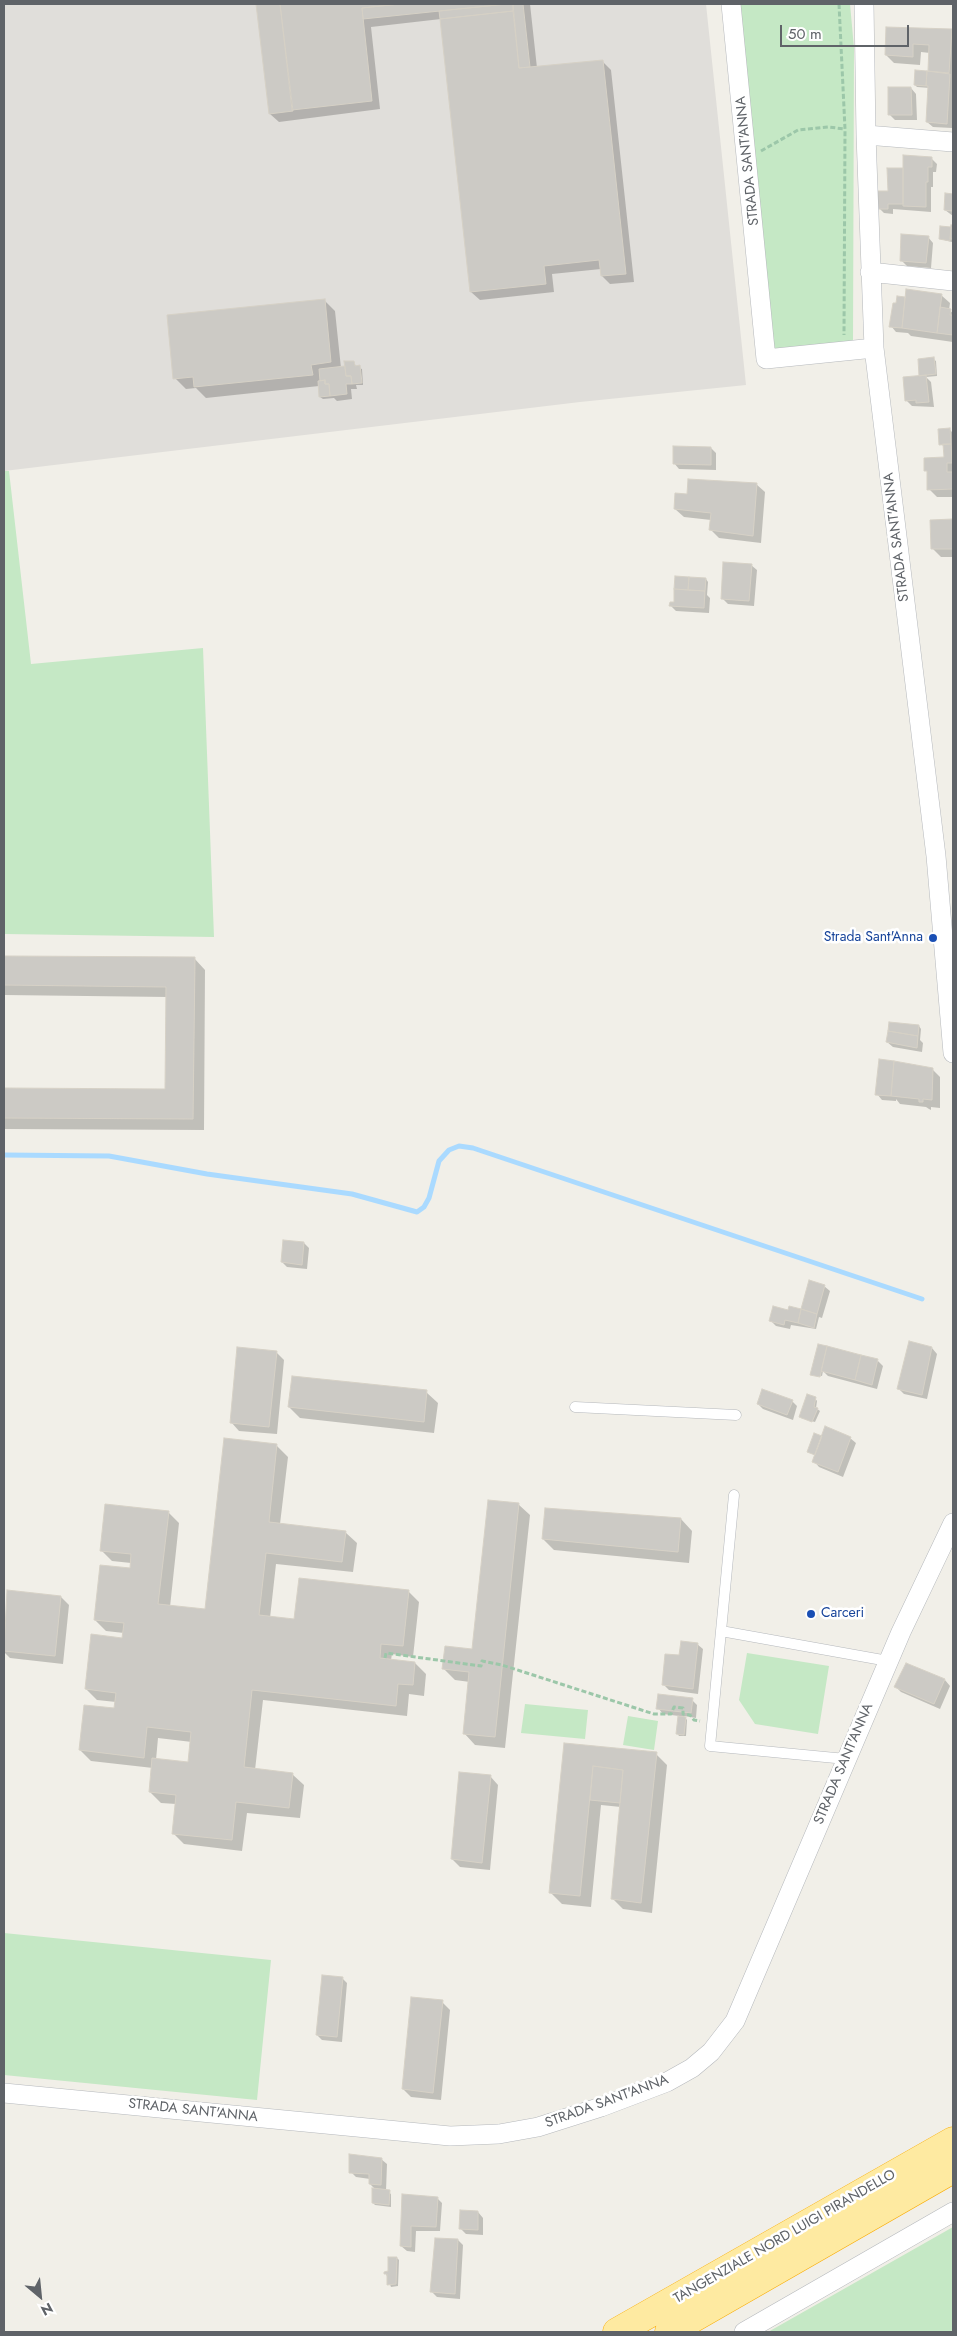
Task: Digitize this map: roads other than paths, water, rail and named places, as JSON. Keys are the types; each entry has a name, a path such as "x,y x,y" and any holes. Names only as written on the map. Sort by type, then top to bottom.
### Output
{"highway":[{"name":"TANGENZIALE NORD LUIGI PIRANDELLO","path":"617,2332 953,2141"},
{"name":"TANGENZIALE NORD LUIGI PIRANDELLO","path":"668,2332 953,2169"}],"street":[{"name":"STRADA SANT'ANNA","path":"731,4 748,155 766,359 844,353 874,348"},
{"name":"STRADA SANT'ANNA","path":"864,4 866,135 874,348 936,856 953,1053"},
{"path":"866,135 953,142"},
{"path":"870,272 953,281"},
{"name":"STRADA SANT'ANNA","path":"4,2093 450,2136 499,2134 538,2127 601,2107 667,2082 692,2068 711,2052 735,2020 888,1661 953,1523"},
{"path":"744,2332 953,2212"}],"lane":[{"path":"575,1407 736,1415"},
{"path":"734,1495 710,1746 846,1759"},
{"path":"721,1631 888,1661"}],"waterway":[{"path":"4,1155 109,1156 207,1174 352,1194 417,1212 424,1207 429,1198 439,1161 449,1150 459,1146 473,1148 922,1299"}],"place":[{"name":"Strada Sant'Anna","path":"933,938"},
{"name":"Carceri","path":"811,1614"}]}
